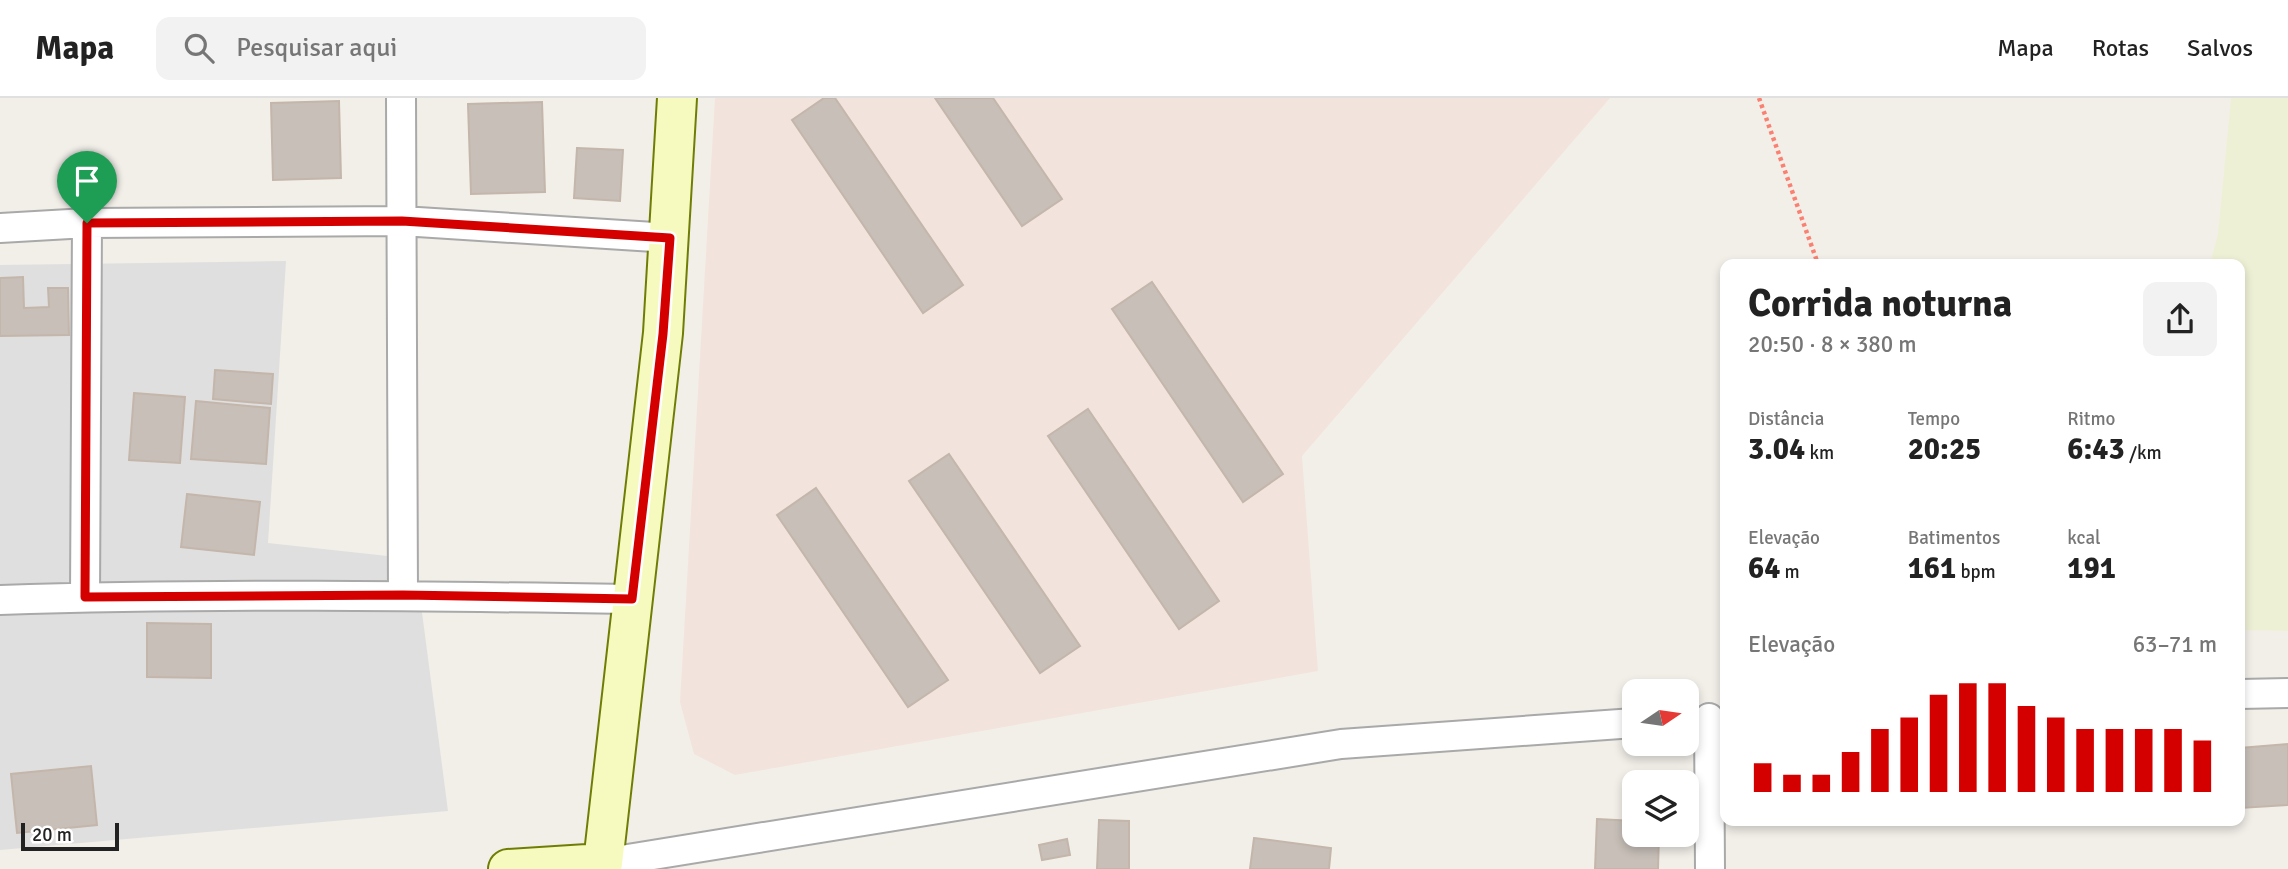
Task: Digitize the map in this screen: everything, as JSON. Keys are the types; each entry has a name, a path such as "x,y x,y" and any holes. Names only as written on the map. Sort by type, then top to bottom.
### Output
{"main road":[{"path":"508,869 603,863 663,334 677,98"}],"street":[{"path":"401,98 403,595"},
{"path":"0,228 87,223 402,221 670,238"},
{"path":"85,597 87,223"},
{"path":"0,600 403,595 632,599"},
{"path":"2245,694 2288,693"},
{"path":"1707,718 1710,869"},
{"path":"603,863 1341,744 1622,724"}],"path":[{"path":"1759,98 1816,259"}],"shaded area":[{"path":"715,98 1610,98 1302,456 1318,671 735,775 694,754 680,702"},
{"path":"286,261 268,543 415,559 448,811 0,850 0,265"}],"green space":[{"path":"2231,98 2288,98 2288,631 2245,630 2245,259 2211,259 2218,234"}],"building":[{"path":"824,98 835,98 963,285 923,313 792,120"},
{"path":"935,98 993,98 1062,199 1022,226"},
{"path":"339,101 341,178 273,180 271,103"},
{"path":"542,102 545,192 471,194 468,104"},
{"path":"577,148 623,150 620,201 574,198"},
{"path":"23,277 24,308 49,307 48,288 68,288 69,335 0,336 0,278"},
{"path":"1152,282 1283,474 1243,502 1112,309"},
{"path":"215,370 273,374 271,404 213,399"},
{"path":"134,393 185,397 180,463 129,460"},
{"path":"196,401 270,408 266,464 191,459"},
{"path":"1088,409 1219,601 1179,629 1048,436"},
{"path":"949,454 1080,646 1040,673 909,481"},
{"path":"816,488 948,680 908,707 777,515"},
{"path":"187,494 260,502 254,555 181,547"},
{"path":"147,623 211,624 211,678 147,677"},
{"path":"2288,744 2288,805 2245,808 2245,748"},
{"path":"91,766 97,825 17,833 11,774"},
{"path":"1597,819 1622,820 1622,847 1659,847 1658,869 1595,869"},
{"path":"1099,820 1129,821 1129,869 1097,869"},
{"path":"1254,838 1331,848 1329,869 1250,869"},
{"path":"1067,839 1070,855 1042,860 1039,845"}],"route":[{"path":"402,221 670,238 663,334 632,599 403,595 85,597 87,223 402,221"}]}
